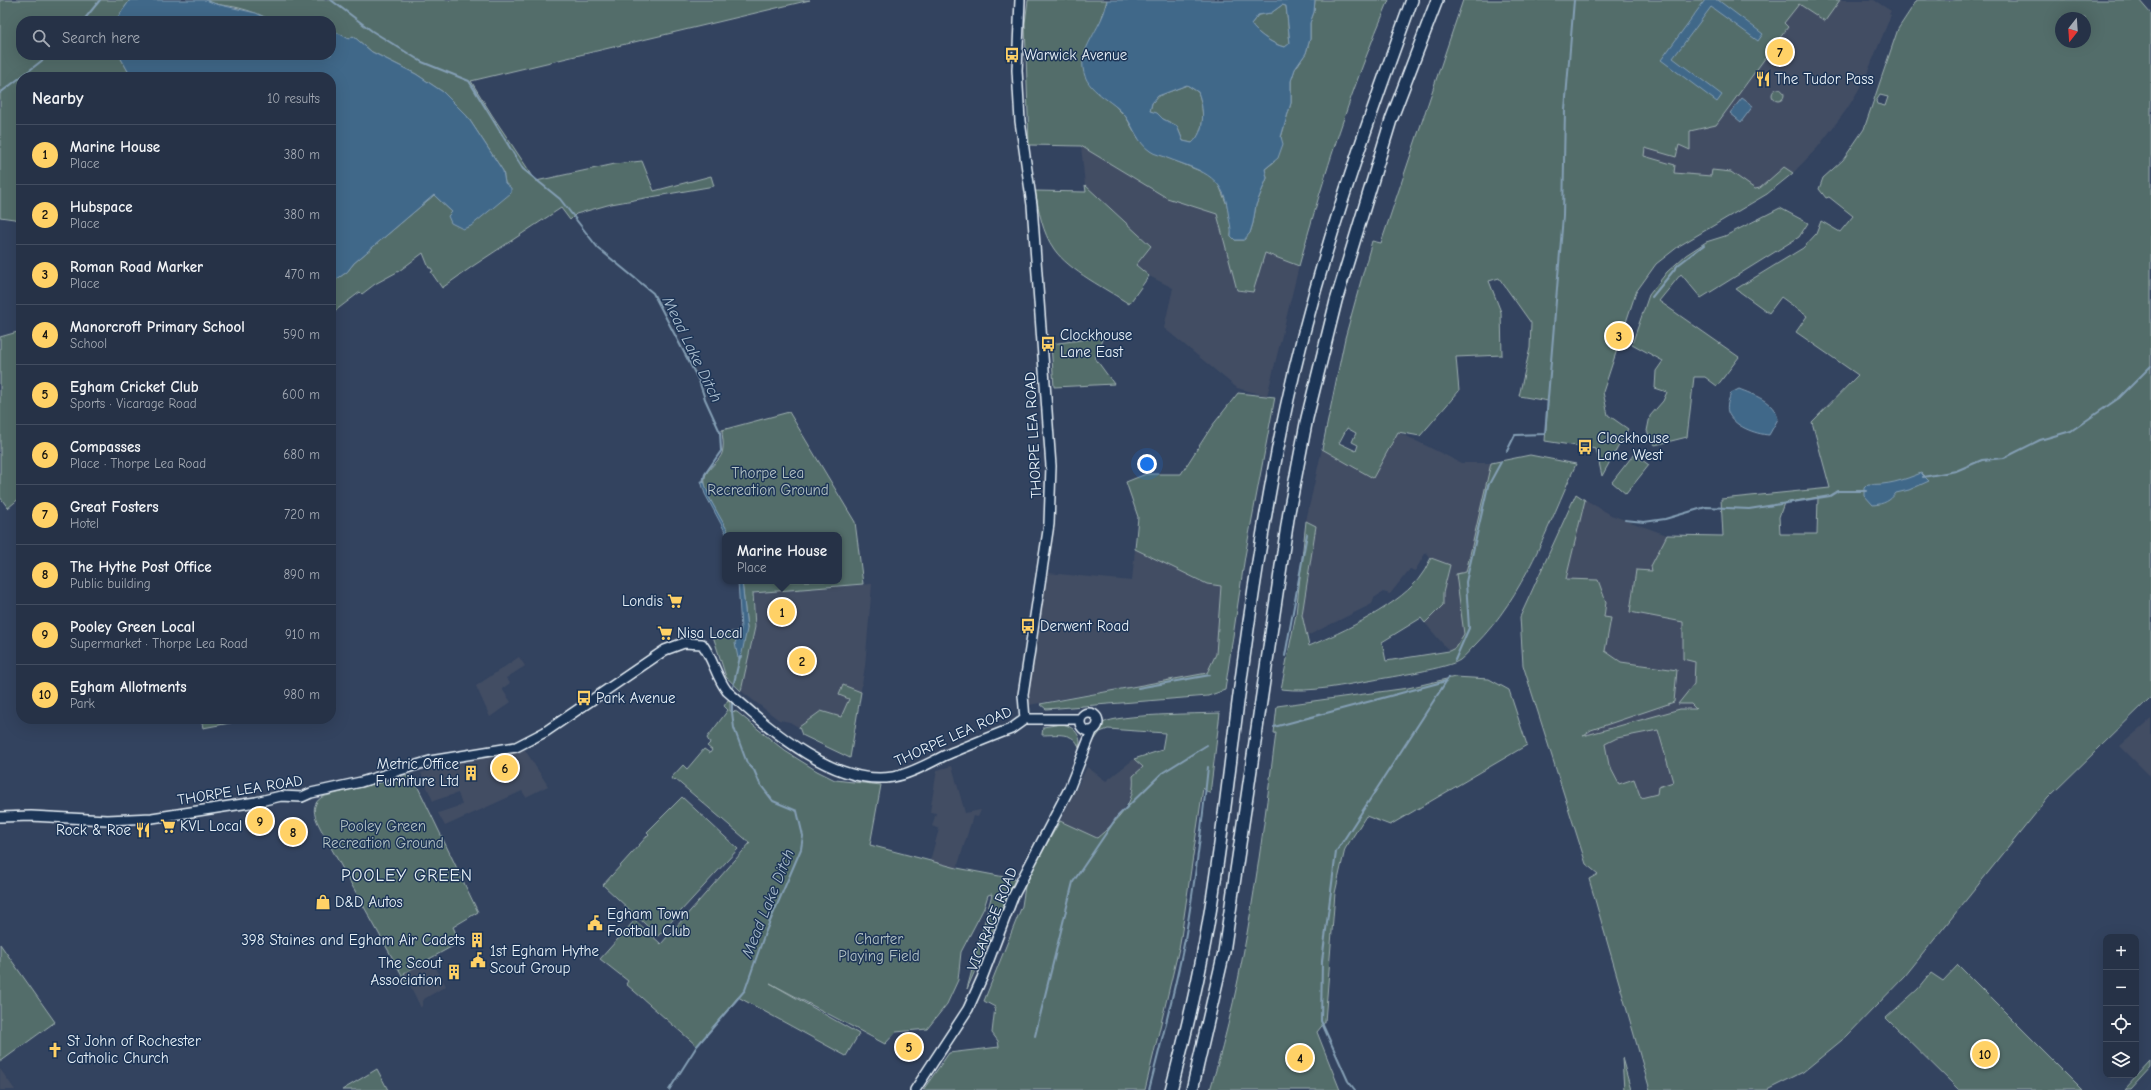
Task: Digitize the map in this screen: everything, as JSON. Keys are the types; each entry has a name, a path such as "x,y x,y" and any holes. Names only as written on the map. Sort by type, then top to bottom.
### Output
{"highway":[{"path":"1171,1090 1194,998 1212,904 1241,678 1286,408 1318,277 1366,126 1412,0"},
{"path":"1192,1090 1224,952 1286,528 1307,418 1336,301 1391,120 1437,0"}],"main road":[{"name":"THORPE LEA ROAD","path":"0,818 31,816 107,820 152,818 256,802 281,796 302,797 311,793 368,780 430,761 516,747 545,732 665,650 684,643 702,644 708,651 720,681 727,691 794,745 818,761 839,771 863,778 894,777 915,770 1011,729 1024,719 1023,695 1049,524 1050,466 1032,205 1020,121 1017,70 1020,0"},
{"path":"1024,719 1044,721 1070,718 1080,719 1087,713 1095,715 1098,723 1088,730 1080,725 1080,719"},
{"name":"VICARAGE ROAD","path":"915,1090 946,1045 971,1004 1013,897 1069,790 1084,753 1088,730"}],"shaded area":[{"path":"130,0 206,0 216,4 256,13 262,16 119,16"},
{"path":"1107,0 1315,0 1314,12 1310,23 1310,39 1306,53 1295,69 1291,81 1291,103 1281,137 1283,144 1278,158 1265,169 1267,178 1256,205 1250,233 1244,240 1235,240 1231,236 1231,227 1226,199 1215,181 1199,170 1154,153 1146,148 1121,111 1094,90 1089,84 1085,77 1083,60 1085,51 1105,9","holes":["1282,5 1286,6 1290,43 1285,47 1266,38 1253,28 1251,24 1258,15 1271,13","1187,85 1198,92 1202,105 1202,126 1197,138 1192,143 1183,141 1177,126 1163,119 1157,113 1150,111 1152,103 1158,96"]},
{"path":"1607,0 1874,0 1891,11 1889,14 1891,15 1864,81 1847,109 1818,147 1793,173 1767,194 1679,246 1567,136"},
{"path":"1705,0 1718,0 1763,34 1758,41 1711,7 1673,58 1722,95 1717,102 1661,60"},
{"path":"336,33 349,39 353,36 372,52 416,74 443,92 467,116 503,171 505,183 511,188 511,193 471,226 463,229 451,223 448,216 452,212 434,195 354,263 347,272 336,280 336,72 128,72 122,60 336,60"},
{"path":"1742,98 1753,106 1741,122 1730,113"},
{"path":"1081,146 1167,198 1217,214 1237,290 1253,292 1265,253 1299,266 1267,396 1237,388 1164,328 1173,288 1149,276 1136,265 1151,246 1085,185"},
{"path":"1739,389 1768,403 1776,413 1778,419 1769,435 1751,431 1739,425 1731,417 1727,410 1731,393"},
{"path":"1398,432 1461,463 1491,463 1466,572 1456,574 1464,634 1455,648 1449,651 1425,623 1442,605 1443,593 1450,566 1431,558 1426,552 1415,571 1410,569 1390,594 1383,592 1374,598 1372,604 1307,636 1302,615 1316,526 1306,521 1322,449 1373,477"},
{"path":"1921,473 1929,481 1909,490 1896,493 1884,503 1873,505 1864,495 1864,488 1868,484 1895,482"},
{"path":"701,481 704,481 710,499 728,532 725,532 705,494"},
{"path":"1576,494 1611,515 1667,535 1724,536 1694,828 1586,864 1523,665 1520,617"},
{"path":"1135,549 1207,584 1221,586 1216,654 1207,673 1029,705 1027,684 1048,573 1132,581"},
{"path":"738,584 742,584 747,629 741,658 738,658 735,643 741,629"},
{"path":"872,584 865,666 850,758 802,735 798,727 790,722 779,720 741,691 755,627 753,593"},
{"path":"519,657 525,666 506,678 510,683 502,689 511,702 490,717 476,686"},
{"path":"2151,719 2151,777 2120,746"},
{"path":"525,750 548,786 526,797 522,791 445,826 438,813 462,805 458,793 433,801 421,773 448,764"},
{"path":"1134,759 1143,767 1133,776 1134,790 1118,820 1097,838 1060,821 1087,767 1106,781"},
{"path":"952,766 965,813 981,810 978,817 973,816 957,868 930,861 939,829 932,826 936,813 930,812 937,770"},
{"path":"430,958 446,986 424,999 421,1008 404,973"},
{"path":"0,1069 15,1090 0,1090"}],"green space":[{"path":"0,0 130,0 119,16 16,16 16,60 122,60 128,72 16,72 16,219 0,217"},
{"path":"206,0 810,0 471,81 536,181 615,164 642,161 654,191 711,176 714,186 611,204 576,214 570,220 561,208 442,288 431,272 433,271 429,268 423,253 399,271 375,284 362,294 360,292 336,310 336,280 347,272 354,263 434,195 452,212 505,183 503,171 467,116 443,92 416,74 372,52 353,36 349,39 336,33 336,16 262,16 248,10"},
{"path":"1028,0 1107,0 1101,21 1083,59 1114,105 1126,117 1138,138 1149,150 1212,176 1219,185 1227,205 1232,229 1231,236 1235,240 1243,240 1250,233 1256,205 1267,178 1265,169 1274,162 1291,103 1291,81 1295,69 1306,53 1310,39 1310,23 1314,12 1315,0 1389,0 1351,98 1318,198 1299,266 1265,253 1253,292 1237,290 1217,214 1167,198 1081,146 1029,145 1025,23"},
{"path":"1463,0 1840,0 1825,21 1799,4 1784,23 1788,27 1716,125 1690,131 1690,150 1679,145 1676,157 1645,148 1644,156 1675,165 1674,173 1711,176 1712,170 1731,172 1755,189 1760,188 1784,167 1793,173 1767,194 1679,246 1656,264 1636,292 1603,392 1608,415 1628,429 1602,476 1596,449 1545,441 1548,401 1519,396 1530,348 1531,323 1499,278 1489,281 1501,312 1502,355 1456,357 1459,391 1420,436 1398,432 1373,478 1322,449 1345,338 1372,241 1381,243","holes":["1347,428 1356,433 1352,442 1358,445 1356,451 1339,443"]},
{"path":"1917,0 2139,0 2151,14 2151,697 2048,798 1905,976 1847,1036 1803,1072 1767,1090 1650,1090 1589,879 1598,874 1586,864 1523,665 1520,617 1576,494 1585,500 1566,579 1598,580 1606,602 1604,617 1611,618 1605,651 1621,662 1677,670 1674,702 1591,730 1583,736 1680,709 1696,709 1691,704 1678,704 1694,684 1695,662 1683,659 1683,622 1630,612 1636,570 1652,571 1651,566 1667,535 1723,536 1721,499 1830,488 1812,422 1858,375 1796,332 1807,316 1781,297 1769,313 1736,289 1803,248 1816,234 1821,221 1840,232 1853,216 1829,197 1826,198 1819,189 1823,178 1843,160 1864,129 1898,29","holes":["1880,95 1888,97 1885,106 1877,104 1876,101","1818,497 1817,534 1780,534 1779,517 1784,503","1658,730 1673,782 1658,787 1657,794 1641,798 1634,779 1619,784 1609,765 1605,744 1617,738"]},
{"path":"1282,5 1286,6 1290,44 1285,47 1266,38 1253,28 1251,24 1258,15 1271,13"},
{"path":"1187,85 1198,92 1202,105 1202,126 1197,138 1192,143 1183,141 1177,126 1150,111 1152,103 1158,96"},
{"path":"1776,89 1780,89 1784,95 1780,101 1776,101 1772,97 1772,93"},
{"path":"1085,185 1151,246 1136,265 1149,276 1129,304 1069,265 1054,249 1044,228 1035,191 1086,192"},
{"path":"1780,208 1808,223 1799,237 1701,298 1681,274 1659,301 1739,357 1717,386 1705,377 1694,377 1687,437 1655,445 1647,431 1650,416 1663,401 1667,392 1655,388 1656,371 1663,361 1632,344 1649,295 1667,272 1686,255 1706,242 1725,236"},
{"path":"16,332 16,501 8,508 0,497 0,337"},
{"path":"1103,337 1095,358 1114,384 1054,387 1051,344"},
{"path":"1238,393 1275,397 1245,556 1225,690 1208,696 1046,709 1040,704 1207,673 1216,654 1221,586 1207,584 1135,549 1138,517 1126,482 1146,474 1181,474 1212,426"},
{"name":"Thorpe Lea Recreation Ground","path":"789,412 855,522 863,584 753,593 755,627 741,691 726,677 713,636 747,629 742,584 842,584 842,532 728,532 713,505 706,488 705,480 706,474 721,455 723,444 722,430"},
{"path":"1634,454 1649,465 1626,494 1612,482"},
{"path":"1530,455 1576,464 1545,536 1521,583 1508,605 1492,626 1464,657 1454,663 1432,669 1351,684 1304,690 1281,689 1296,614 1306,521 1316,526 1302,615 1309,646 1371,616 1401,596 1422,574 1431,558 1450,565 1443,593 1443,605 1425,623 1421,618 1382,642 1386,661 1449,651 1455,648 1464,634 1456,574 1466,572 1491,463"},
{"path":"1455,677 1489,679 1509,690 1527,745 1390,825 1366,816 1345,849 1335,893 1325,1022 1317,1032 1340,1090 1210,1090 1223,1046 1233,1002 1258,868 1276,733 1274,733 1277,706 1408,688"},
{"path":"843,685 861,692 850,758 802,735 799,727 821,711 841,717 849,699 839,695"},
{"name":"Charter Playing Field","path":"730,697 730,711 737,712 785,751 817,771 835,780 881,785 870,845 957,868 1015,879 967,989 992,894 988,895 984,908 961,952 958,980 947,1004 927,1029 896,1032 885,1044 770,983 859,1034 846,1056 738,997 697,1046 626,984 628,981 600,959 635,920 661,944 750,843 675,779 673,781 671,778 683,765 687,769 704,749 710,753 712,750 707,746 710,743 707,738 728,710 724,706"},
{"path":"1220,713 1210,794 1203,788 1180,944 1145,1090 923,1090 949,1053 999,1047 998,1041 992,1033 995,1007 984,1001 1022,906 1026,880 1060,821 1097,838 1118,818 1128,803 1133,786 1133,776 1143,767 1134,759 1162,750 1165,733 1108,729 1100,732 1090,746 1092,736 1098,728 1103,723 1124,718 1158,715"},
{"path":"202,724 224,724 203,728"},
{"path":"1062,724 1070,727 1076,732 1080,739 1079,748 1077,743 1069,736 1042,735 1043,727"},
{"name":"Pooley Green Recreation Ground","path":"409,775 413,777 478,912 453,927 460,942 404,973 409,983 407,984 325,837 317,822 314,811 317,801 322,797"},
{"path":"682,797 738,849 658,936 603,885 649,834 647,832"},
{"path":"0,944 55,1022 0,1062"},
{"path":"1958,965 2083,1090 1959,1090 1886,1018 1918,989 1931,973 1943,981"},
{"path":"1622,1058 1631,1090 1624,1090"},
{"path":"2151,1061 2151,1067 2130,1090 2124,1090 2135,1078 2139,1078 2139,1074"},
{"path":"377,1069 388,1090 342,1090"}],"waterway":[{"path":"87,16 100,0"},
{"name":"Mead Lake Ditch","path":"331,0 372,31 422,62 469,81 523,169 560,199 598,248 653,293 699,381 705,399 720,432 721,451 705,474 703,482"},
{"path":"1507,451 1515,435 1545,434 1563,216 1565,110 1574,0"},
{"path":"27,72 43,60"},
{"path":"0,93 16,81"},
{"path":"1652,297 1678,265 1704,245"},
{"path":"1923,477 1956,471 1982,460 2004,458 2040,440 2071,431 2119,398 2151,366"},
{"path":"1455,660 1469,628 1466,582 1488,486 1501,462"},
{"path":"1625,520 1644,522 1665,519 1706,507 1749,509 1830,496 1838,491 1866,491"},
{"path":"1285,656 1307,534"},
{"name":"Mead Lake Ditch","path":"733,687 740,657"},
{"path":"1138,688 1210,675"},
{"path":"1355,1090 1348,1081 1321,1021 1322,961 1336,852 1449,677"},
{"path":"1274,727 1446,681"},
{"name":"Mead Lake Ditch","path":"669,1090 697,1046 745,990 765,933 801,849 803,836 797,811 773,801 760,784 754,770 747,763 734,728 732,700"},
{"path":"1035,1036 1073,882 1117,817 1162,773 1207,745"},
{"path":"1149,1090 1173,996 1185,939 1198,854 1208,767"}],"place":[{"name":"Great Fosters","path":"1780,52"},
{"name":"Warwick Avenue","path":"1012,55"},
{"name":"The Tudor Pass","path":"1763,79"},
{"name":"Roman Road Marker","path":"1619,336"},
{"name":"Clockhouse Lane East","path":"1048,344"},
{"name":"Clockhouse Lane West","path":"1585,447"},
{"name":"Londis","path":"675,601"},
{"name":"Marine House","path":"782,612"},
{"name":"Derwent Road","path":"1028,626"},
{"name":"Nisa Local","path":"665,633"},
{"name":"Hubspace","path":"802,661"},
{"name":"Park Avenue","path":"584,698"},
{"name":"Compasses","path":"505,768"},
{"name":"Metric Office Furniture Ltd","path":"471,773"},
{"name":"Pooley Green Local","path":"260,821"},
{"name":"KVL Local","path":"168,826"},
{"name":"Rock & Roe","path":"143,830"},
{"name":"The Hythe Post Office","path":"293,832"},
{"name":"D&D Autos","path":"323,902"},
{"name":"Egham Town Football Club","path":"595,923"},
{"name":"398 Staines and Egham Air Cadets","path":"477,940"},
{"name":"1st Egham Hythe Scout Group","path":"478,960"},
{"name":"The Scout Association","path":"454,972"},
{"name":"Egham Cricket Club","path":"909,1047"},
{"name":"St John of Rochester Catholic Church","path":"55,1050"},
{"name":"Egham Allotments","path":"1985,1054"},
{"name":"Manorcroft Primary School","path":"1300,1058"}],"district":[{"name":"POOLEY GREEN","path":"407,875"}]}
